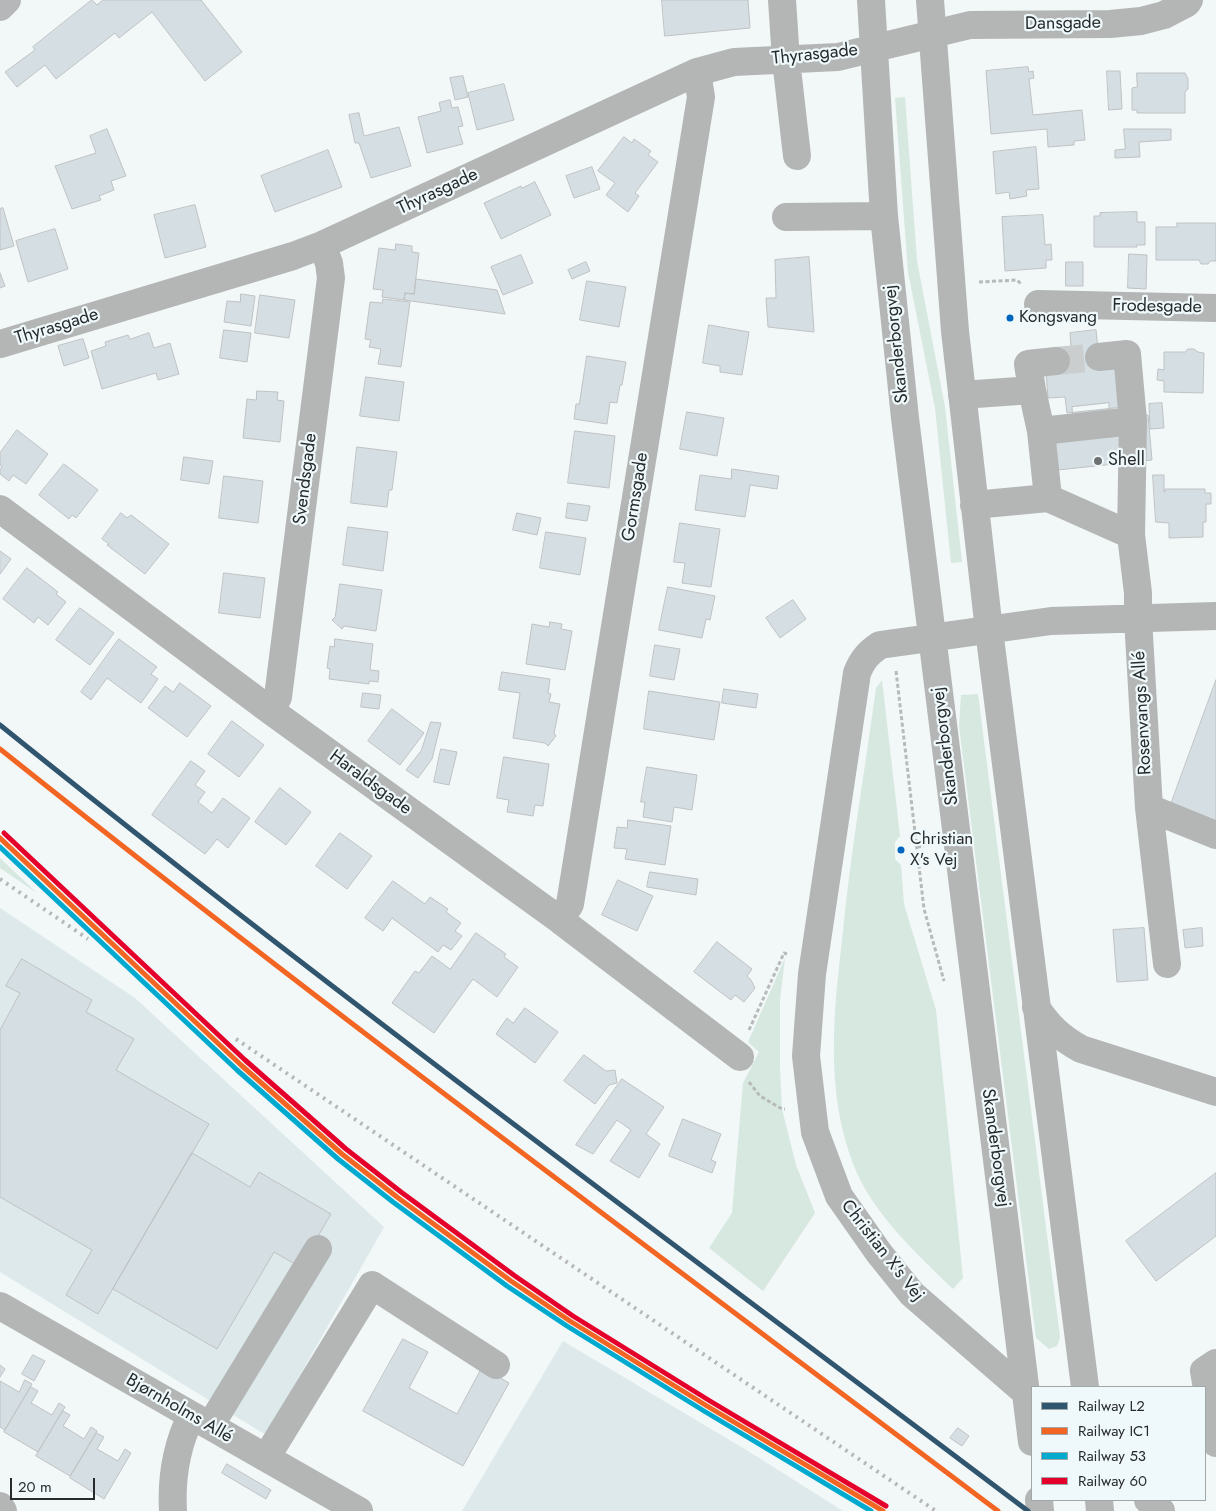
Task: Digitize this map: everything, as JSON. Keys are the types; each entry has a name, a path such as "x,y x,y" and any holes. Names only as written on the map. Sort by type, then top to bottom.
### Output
{"main road":[{"path":"0,7 8,0"}],"street":[{"path":"782,0 786,60 797,156"},
{"name":"Skanderborgvej","path":"871,0 884,216 905,418 1031,1433"},
{"path":"930,0 951,283 974,505 1085,1386"},
{"name":"Dansgade","path":"932,35 970,25 1110,24 1141,21 1164,15 1187,3 1189,0"},
{"path":"874,48 932,35"},
{"name":"Thyrasgade","path":"0,344 293,256 322,245 697,72 734,62 838,57 874,48"},
{"name":"Gormsgade","path":"560,920 570,904 701,97 697,72"},
{"path":"786,217 884,216"},
{"name":"Svendsgade","path":"271,711 278,697 331,278 329,263 322,245"},
{"name":"Frodesgade","path":"1038,304 1216,308"},
{"name":"Rosenvangs Allé","path":"1099,357 1127,354 1133,421 1131,535 1138,593 1149,808 1167,964"},
{"path":"1048,498 1041,431 1028,364 1056,361"},
{"path":"962,395 1032,390"},
{"path":"1041,431 1133,421"},
{"path":"974,505 1048,498 1131,535"},
{"name":"Haraldsgade","path":"0,509 271,711 560,920 740,1057"},
{"path":"989,630 1051,621 1216,616"},
{"name":"Christian X's Vej","path":"989,630 880,645 870,651 862,660 857,674 814,956 806,1056 815,1132 839,1196 879,1253 912,1294 1031,1397"},
{"path":"1149,808 1216,835"},
{"path":"1036,1006 1055,1032 1067,1042 1216,1092"},
{"path":"173,1511 175,1457 183,1432 200,1421 318,1248"},
{"path":"266,1458 372,1285 496,1364"},
{"name":"Bjørnholms Allé","path":"0,1306 266,1458 348,1508"},
{"path":"1216,1362 1204,1371 1216,1444"},
{"path":"1149,1501 1161,1511"},
{"path":"0,1506 3,1511"}],"path":[{"path":"951,283 1017,280 1038,304"},
{"path":"896,666 924,909 947,990"},
{"path":"917,847 924,846"},
{"path":"812,1106 782,1109 760,1096 744,1075 740,1057 743,1042 784,953 814,956"}],"shaded area":[{"path":"905,97 917,261 945,407 962,562 951,563 935,408 908,272 895,98"},
{"path":"882,680 900,836 895,842 895,859 901,865 904,904 936,1010 963,1278 953,1289 897,1232 872,1201 854,1166 838,1108 834,1050 837,990 850,870 876,688"},
{"path":"978,694 1060,1337 1057,1346 1049,1349 1036,1338 959,726 961,695"},
{"path":"0,858 37,893 0,868"},
{"path":"0,908 135,998 384,1227 266,1435 0,1272"},
{"path":"785,958 780,1000 782,1109 796,1165 815,1213 763,1291 709,1248 732,1213 743,1083 759,1052 748,1042"},
{"path":"563,1341 748,1451 843,1511 462,1511"}],"building":[{"path":"92,0 97,5 103,0 201,0 242,52 205,81 152,12 119,38 115,33 56,79 45,65 17,87 5,72 35,50 33,47"},
{"path":"662,0 748,0 750,28 665,36"},
{"path":"1028,67 1029,72 1033,71 1034,78 1029,79 1033,115 1082,110 1085,140 1074,141 1074,145 1048,147 1047,129 991,134 986,71"},
{"path":"1107,71 1120,71 1122,109 1109,110"},
{"path":"1137,73 1185,73 1188,79 1188,89 1185,92 1185,113 1137,113 1137,110 1132,110 1132,88 1137,87"},
{"path":"463,76 468,97 455,100 450,78"},
{"path":"504,84 514,120 477,130 468,93"},
{"path":"450,100 452,108 458,107 463,126 458,127 463,144 427,153 418,117 441,111 439,103"},
{"path":"359,113 364,136 399,127 411,166 371,178 359,143 355,143 349,115"},
{"path":"107,129 126,176 111,181 114,190 99,196 101,200 72,209 55,166 96,153 90,136"},
{"path":"1124,129 1171,129 1171,140 1139,142 1140,157 1115,158 1115,150 1125,149"},
{"path":"624,137 632,143 634,139 651,151 648,155 658,162 635,193 639,196 628,212 606,195 615,183 598,171"},
{"path":"1036,147 1039,189 1026,190 1027,196 1010,199 1009,192 996,194 993,152"},
{"path":"328,150 342,187 275,212 261,176"},
{"path":"592,167 600,189 574,198 566,176"},
{"path":"535,182 551,215 501,239 484,203 521,186 522,188"},
{"path":"195,205 206,247 165,258 154,215"},
{"path":"3,208 14,246 0,250 0,209"},
{"path":"1137,212 1137,222 1145,222 1145,245 1136,245 1137,247 1094,247 1094,216 1100,216 1100,213"},
{"path":"1043,215 1045,245 1051,244 1052,260 1046,260 1046,268 1005,271 1002,217"},
{"path":"1177,223 1216,223 1216,261 1201,264 1199,260 1156,260 1156,227 1177,227"},
{"path":"55,229 68,269 28,282 16,241"},
{"path":"396,244 412,246 412,252 419,253 414,294 405,293 404,300 382,297 383,290 373,289 379,248 395,250"},
{"path":"1129,254 1147,255 1146,289 1128,288"},
{"path":"521,255 533,283 503,295 491,267"},
{"path":"809,257 814,332 768,327 766,298 776,298 775,260"},
{"path":"586,262 590,271 572,279 568,270"},
{"path":"1066,262 1083,262 1083,286 1066,286"},
{"path":"0,273 5,286 0,288"},
{"path":"416,279 497,290 505,314 404,300 405,293 414,294"},
{"path":"587,281 626,287 619,327 580,320"},
{"path":"241,294 255,296 251,326 224,322 227,301 240,302"},
{"path":"260,295 295,300 289,338 255,333"},
{"path":"383,299 410,302 401,367 378,364 381,349 369,347 371,340 365,339 370,302 382,303"},
{"path":"709,325 749,332 742,375 720,372 720,366 703,363"},
{"path":"224,330 251,333 247,362 220,358"},
{"path":"1096,330 1100,368 1121,366 1124,407 1067,413 1065,397 1048,398 1046,373 1055,350 1071,348 1070,333"},
{"path":"149,333 154,348 170,343 179,374 158,380 156,373 102,389 91,351 106,346 105,342 128,335 130,339"},
{"path":"83,339 89,358 64,366 58,346"},
{"path":"1188,349 1204,353 1203,393 1164,392 1164,381 1157,380 1158,369 1164,370 1164,352 1185,352"},
{"path":"587,356 626,362 617,403 610,402 607,424 574,419 576,404 579,404"},
{"path":"366,377 404,382 399,421 360,416"},
{"path":"257,391 278,392 277,400 284,401 280,442 243,438 247,399 256,400"},
{"path":"1109,403 1109,418 1148,415 1152,460 1039,472 1034,426 1073,422 1072,407"},
{"path":"1162,403 1164,428 1150,429 1149,404"},
{"path":"687,412 724,418 717,456 680,449"},
{"path":"17,430 48,454 26,484 13,475 9,481 0,474 2,467 0,465 0,453"},
{"path":"575,431 615,436 609,488 568,483"},
{"path":"357,447 397,452 392,490 389,490 387,507 351,503"},
{"path":"184,457 213,461 209,484 181,480"},
{"path":"64,464 98,490 76,518 72,515 69,519 39,495"},
{"path":"732,469 779,476 777,489 750,485 745,517 695,510 700,475 731,479"},
{"path":"1153,475 1164,475 1164,492 1165,489 1205,489 1205,493 1211,493 1211,504 1206,504 1206,522 1203,522 1203,537 1169,538 1169,523 1156,522"},
{"path":"224,476 263,481 258,523 219,518"},
{"path":"568,503 590,506 587,521 566,518"},
{"path":"121,513 127,518 131,515 169,544 145,574 102,539"},
{"path":"517,513 541,518 537,535 513,530"},
{"path":"680,523 720,529 711,587 682,583 685,563 674,562"},
{"path":"348,527 388,532 383,571 343,565"},
{"path":"546,532 586,538 580,575 540,568"},
{"path":"0,551 11,559 0,574"},
{"path":"27,568 58,592 56,594 66,602 48,625 38,617 34,623 3,599"},
{"path":"224,573 265,578 260,618 219,613"},
{"path":"340,584 382,590 376,631 344,626 342,629 332,620 335,617"},
{"path":"668,587 715,596 710,620 706,619 702,638 659,630"},
{"path":"793,600 806,619 780,638 766,618"},
{"path":"80,608 114,633 90,665 56,640"},
{"path":"550,622 562,624 561,629 572,631 565,670 526,664 532,624 549,627"},
{"path":"119,639 157,667 151,674 158,679 141,703 107,678 91,700 81,692"},
{"path":"335,639 373,644 370,670 379,671 378,682 369,681 369,684 329,679 330,669 327,668 330,646 334,647"},
{"path":"655,645 680,649 674,680 650,676"},
{"path":"502,672 550,679 548,693 551,694 549,702 560,704 554,733 556,736 548,746 545,743 513,738 520,693 499,690"},
{"path":"1216,680 1216,824 1170,807"},
{"path":"180,683 211,706 187,737 148,708 165,686 173,692"},
{"path":"724,689 758,694 756,708 722,703"},
{"path":"649,691 720,702 714,740 644,729"},
{"path":"363,693 381,695 379,709 361,707"},
{"path":"392,709 424,733 400,765 368,741"},
{"path":"232,721 264,745 239,777 208,754"},
{"path":"431,722 441,723 432,759 418,778 406,770 421,751"},
{"path":"441,749 457,752 449,785 434,782"},
{"path":"504,757 549,764 543,806 535,805 533,816 507,812 509,800 497,798"},
{"path":"191,761 205,771 195,785 205,792 198,802 212,813 223,798 250,818 228,848 217,839 205,854 152,815"},
{"path":"647,767 697,775 692,810 674,807 672,822 643,817 645,802 641,802"},
{"path":"280,788 311,812 286,845 255,822"},
{"path":"628,820 671,826 665,865 625,859 627,849 614,848 617,827 627,828"},
{"path":"340,833 372,856 347,889 316,866"},
{"path":"650,872 698,879 696,895 647,887"},
{"path":"618,880 653,896 637,931 602,915"},
{"path":"393,881 425,904 430,897 448,909 446,912 461,923 455,931 462,936 451,950 443,945 438,952 392,918 383,931 365,918"},
{"path":"1144,928 1148,980 1117,982 1113,930"},
{"path":"1202,928 1203,946 1185,948 1183,930"},
{"path":"476,933 506,954 504,957 518,967 497,997 473,979 434,1033 392,1003 415,971 419,973 432,956 450,969"},
{"path":"717,942 752,969 747,976 755,988 744,1002 735,995 731,1000 694,972"},
{"path":"22,959 92,1000 86,1012 134,1039 116,1070 209,1124 98,1314 66,1295 92,1250 0,1197 0,1030 20,993 6,986"},
{"path":"525,1008 558,1032 535,1063 496,1034 507,1018 513,1023"},
{"path":"584,1055 606,1071 615,1070 617,1083 609,1085 595,1104 564,1081"},
{"path":"622,1079 664,1107 646,1134 660,1144 639,1178 610,1161 631,1130 617,1120 593,1154 576,1145"},
{"path":"683,1119 721,1134 711,1160 716,1162 712,1173 669,1156"},
{"path":"192,1153 250,1187 259,1172 331,1214 300,1267 274,1252 217,1349 113,1289"},
{"path":"1216,1173 1216,1236 1156,1281 1126,1241"},
{"path":"403,1339 428,1352 409,1388 457,1414 482,1367 509,1383 463,1466 363,1411"},
{"path":"33,1355 45,1361 34,1381 22,1374"},
{"path":"0,1365 5,1369 0,1377"},
{"path":"25,1380 32,1384 5,1430 0,1427 0,1381 19,1392"},
{"path":"31,1387 38,1391 31,1403 52,1415 59,1403 65,1407 38,1452 4,1432"},
{"path":"63,1411 70,1415 63,1426 84,1439 91,1427 97,1431 70,1476 36,1456"},
{"path":"958,1428 969,1436 962,1446 950,1438"},
{"path":"97,1433 104,1437 97,1449 118,1461 125,1449 131,1453 104,1499 70,1478"},
{"path":"227,1464 271,1490 266,1499 222,1473"}],"tunnel":[{"path":"1056,361 1099,357"}],"railway":[{"path":"0,879 88,939"},
{"path":"236,1039 936,1511"}],"rail line":[{"name":"L2","path":"0,725 254,926 382,1024 1028,1511"},
{"name":"IC1","path":"0,749 371,1038 998,1511"},
{"name":"60","path":"4,833 245,1060 346,1149 401,1192 573,1316 710,1401 886,1506"},
{"name":"IC1","path":"0,838 241,1065 342,1154 397,1197 511,1281 570,1321 707,1406 883,1511"},
{"name":"53","path":"0,847 237,1070 338,1159 393,1202 507,1286 567,1326 871,1511"}],"place":[{"name":"Kongsvang","path":"1010,318"},
{"name":"Shell","path":"1098,461"},
{"name":"Christian X's Vej","path":"901,850"}]}
